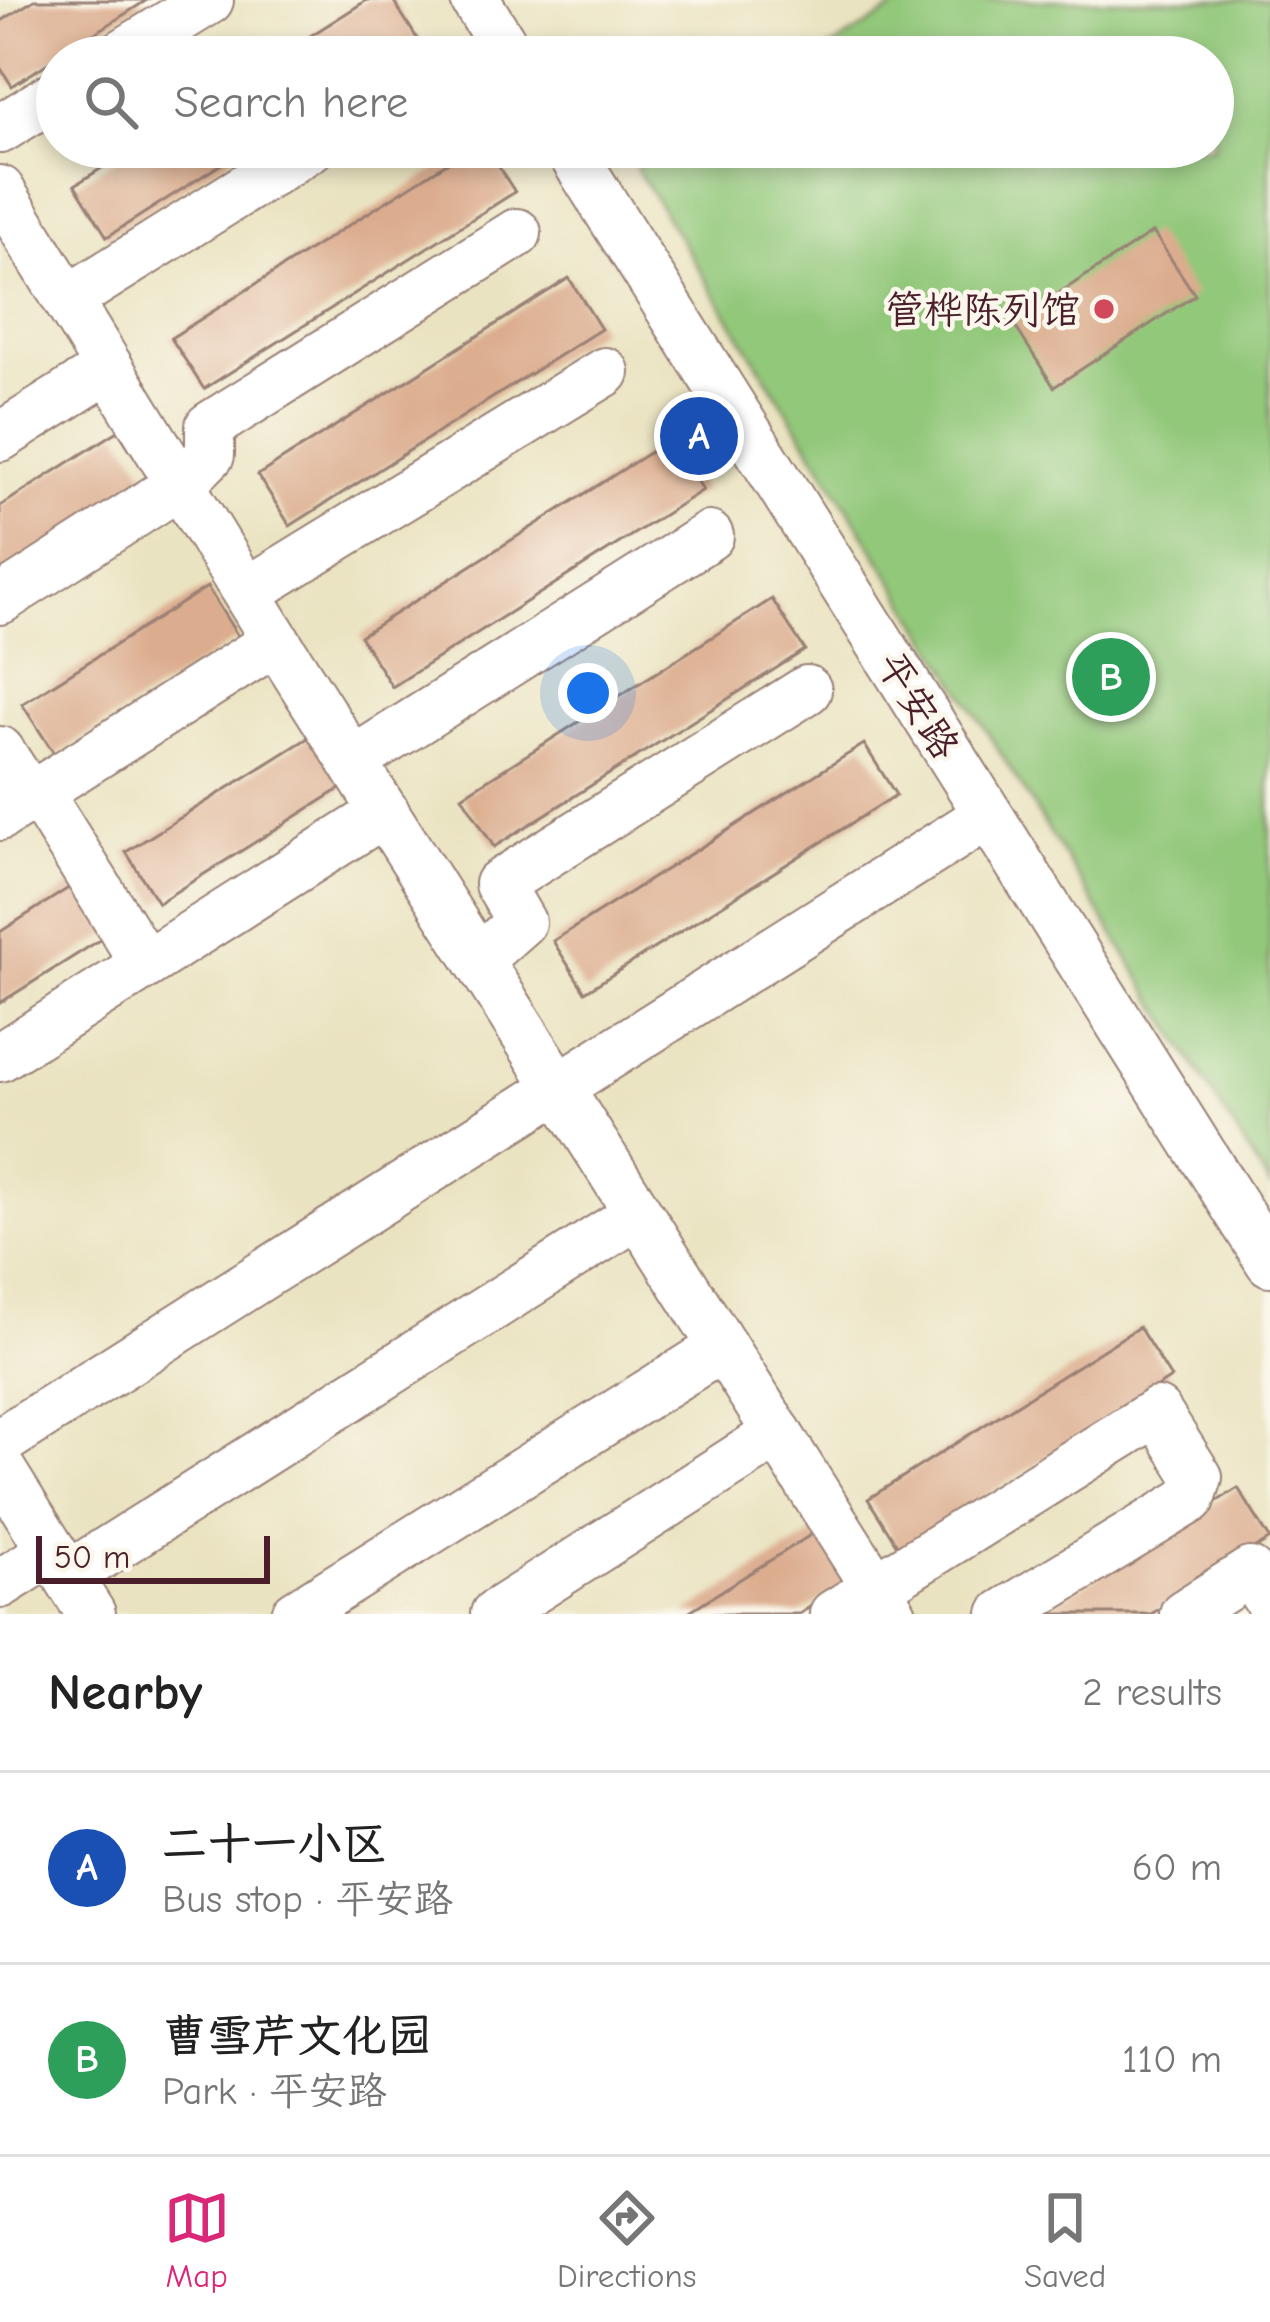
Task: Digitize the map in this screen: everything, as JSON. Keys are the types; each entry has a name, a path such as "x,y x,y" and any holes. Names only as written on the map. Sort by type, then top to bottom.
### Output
{"street":[{"path":"151,36 209,0"},
{"path":"476,0 498,36"},
{"path":"0,129 36,107"},
{"path":"69,299 277,168"},
{"name":"平安路","path":"581,168 1270,1262"},
{"path":"0,190 277,641 884,1601"},
{"path":"0,600 182,483 210,455 210,426 517,233"},
{"path":"0,437 109,368"},
{"path":"247,592 604,372"},
{"path":"353,761 709,536"},
{"path":"23,802 277,641"},
{"path":"478,960 521,922 499,884 807,691"},
{"path":"0,751 23,802 145,964"},
{"path":"0,1057 385,812"},
{"path":"0,1442 988,815"},
{"path":"0,1584 70,1581 638,1214"},
{"path":"296,1614 723,1347"},
{"path":"834,1614 884,1601 1157,1412 1198,1477 1191,1499 1003,1614"},
{"path":"495,1614 778,1433"},
{"path":"0,1468 70,1581"},
{"path":"1184,1614 1250,1573 1270,1603"}],"green space":[{"path":"908,0 1270,0 1270,1186 636,168 1234,168 1234,36 850,36"}],"building":[{"path":"34,0 147,0 90,36 36,36 36,71 12,86 0,67 0,22"},
{"path":"367,0 393,0 416,36 310,36"},
{"path":"102,168 215,168 107,237 75,185"},
{"path":"439,168 500,168 515,192 204,389 171,338"},
{"name":"管桦陈列馆","path":"1153,232 1195,295 1054,387 1013,323"},
{"path":"569,278 601,329 290,526 258,475"},
{"path":"118,431 151,482 0,577 0,506"},
{"path":"671,439 703,490 392,687 360,636"},
{"path":"207,587 239,638 55,755 22,704"},
{"path":"772,599 805,650 494,847 462,796"},
{"path":"311,736 343,787 158,903 126,852"},
{"path":"864,744 896,795 585,992 553,941"},
{"path":"84,878 117,929 0,1003 0,932"},
{"path":"1139,1327 1171,1378 900,1550 868,1499"},
{"path":"1238,1488 1270,1539 1151,1614 1038,1614"},
{"path":"820,1529 852,1580 799,1614 685,1614"}],"place":[{"name":"管桦陈列馆","path":"1104,309"},
{"name":"二十一小区","path":"699,436"},
{"name":"曹雪芹文化园","path":"1111,677"}]}
